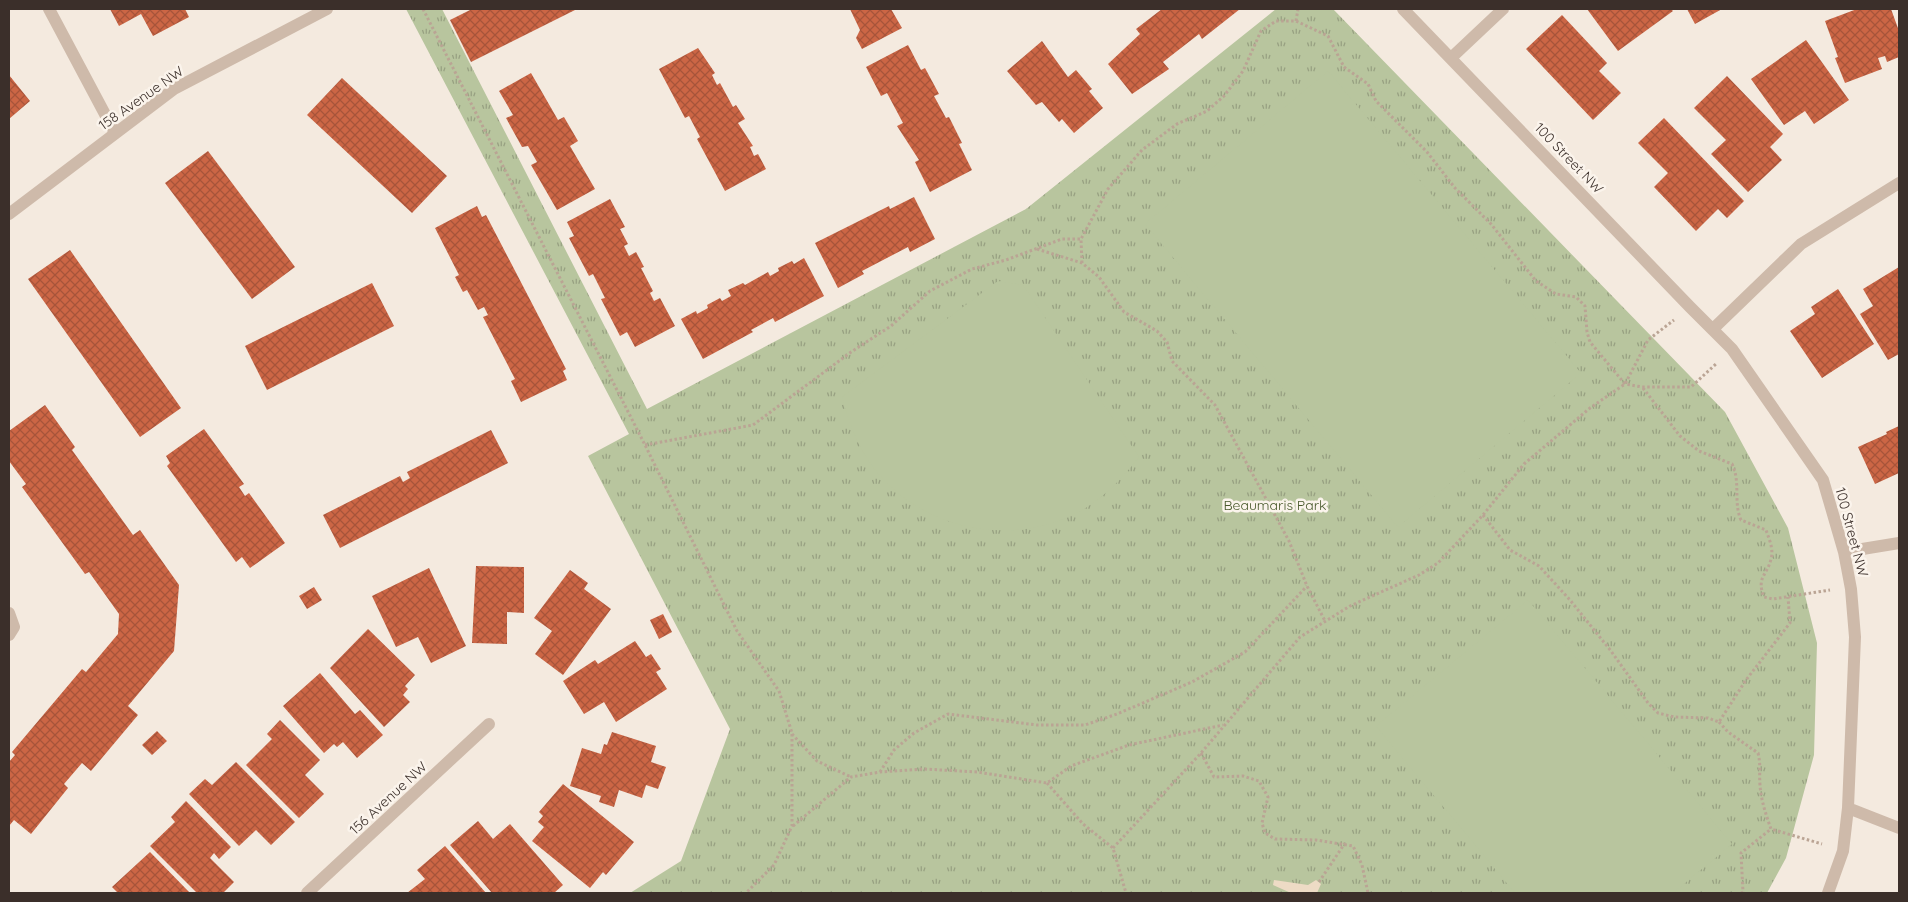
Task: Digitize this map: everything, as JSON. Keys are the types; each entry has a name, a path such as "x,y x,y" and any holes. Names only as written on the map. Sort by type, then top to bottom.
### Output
{"street":[{"path":"49,9 115,133"},
{"name":"158 Avenue NW","path":"9,214 174,89 327,9"},
{"name":"100 Street NW","path":"1403,9 1690,307 1714,328 1732,349 1822,480 1844,552 1851,589 1855,637 1848,808 1843,851 1828,893"},
{"path":"1451,58 1503,9"},
{"path":"1714,328 1801,244 1899,183"},
{"path":"1844,552 1899,543"},
{"path":"9,613 14,627 9,635"},
{"name":"156 Avenue NW","path":"307,893 489,724"},
{"path":"1848,808 1899,828"}],"path":[{"path":"423,9 645,445 737,631 779,691 792,733 792,826 774,865 746,893"},
{"path":"1296,22 1298,9"},
{"path":"1082,263 1081,239 1108,189 1142,150 1177,124 1207,111 1224,96 1243,72 1261,31 1276,21 1296,22 1328,36 1344,67 1368,84 1376,101 1427,152 1455,188 1491,224 1536,281 1556,294 1576,297 1585,306 1587,332 1590,342 1625,384 1642,387 1691,387 1732,349"},
{"path":"645,445 753,425 852,352 892,326 930,291 972,269 1062,239 1081,239"},
{"path":"1036,249 1082,263 1099,278 1124,312 1157,331 1167,342 1172,361 1215,405 1289,541 1307,586 1325,622"},
{"path":"1113,848 1201,753 1300,637 1350,606 1419,575 1438,563 1483,515 1524,464 1590,408 1625,384 1648,340 1690,307"},
{"path":"1642,387 1680,436 1699,451 1732,464 1737,474 1737,511 1741,520 1766,530 1772,547 1771,559 1762,576 1760,588 1764,597 1773,599 1822,590 1851,589"},
{"path":"1483,515 1510,550 1538,566 1570,600 1611,651 1648,703 1658,712 1674,717 1708,718 1720,722 1728,732 1758,752 1761,764 1760,784 1764,810 1771,829"},
{"path":"880,772 894,750 914,733 948,714 1037,725 1085,725 1118,714 1192,682 1244,652 1307,586"},
{"path":"1720,722 1746,680 1790,623 1788,597"},
{"path":"1047,783 1071,766 1129,745 1223,725"},
{"path":"792,733 817,761 850,777"},
{"path":"1201,753 1214,777 1243,776 1258,781 1268,797 1262,823 1265,833 1275,839 1345,843 1353,846 1362,865 1368,893"},
{"path":"792,826 850,777 880,772 924,769 977,772 1047,783 1082,824 1113,848 1126,893"},
{"path":"1771,829 1843,851"},
{"path":"1741,893 1743,892 1741,853 1771,829"},
{"path":"1319,882 1345,843"}],"green space":[{"name":"Beaumaris Park","path":"406,9 442,9 647,409 1026,209 1276,9 1333,9 1725,412 1788,528 1817,643 1814,755 1786,858 1767,893 630,893 681,861 730,729 588,456 629,434"},
{"path":"1328,71 1581,373 1398,527 1145,224"},
{"path":"998,281 1023,285 1139,457 1114,486 1084,509 1056,522 1026,529 996,530 966,526 938,517 911,503 888,484 868,460 852,429 842,397"},
{"path":"1528,600 1732,844 1673,893 1515,893 1376,726"}],"shaded area":[{"path":"1274,880 1308,885 1316,880 1321,884 1317,893 1291,893 1273,885"}],"building":[{"path":"110,9 185,9 189,17 153,36 141,14 119,26"},
{"path":"472,9 577,9 471,62 450,20"},
{"path":"850,9 891,9 902,28 862,49 856,38 860,30"},
{"path":"1162,9 1240,9 1202,39 1199,34 1163,62 1169,69 1132,94 1108,64 1140,34 1136,29"},
{"path":"1587,9 1671,9 1673,11 1618,51"},
{"path":"1687,9 1722,9 1695,24"},
{"path":"1857,9 1891,9 1899,31 1899,57 1887,62 1885,56 1878,58 1882,69 1845,83 1835,58 1838,57 1825,21"},
{"path":"1562,15 1607,63 1599,71 1621,93 1593,120 1526,49"},
{"path":"1806,40 1849,100 1814,124 1805,111 1784,125 1751,79"},
{"path":"1042,41 1068,77 1076,70 1092,89 1089,91 1103,108 1074,133 1062,119 1059,122 1042,102 1036,105 1007,71"},
{"path":"908,45 921,70 925,68 939,94 934,96 946,118 949,117 962,143 959,144 972,170 930,192 915,162 919,160 897,126 903,123 887,93 881,96 866,67"},
{"path":"698,48 715,73 712,75 717,85 720,83 733,107 736,105 745,119 738,123 753,146 750,147 754,156 758,154 766,169 725,191 697,139 700,137 689,116 685,118 659,69"},
{"path":"531,73 558,120 564,117 578,141 570,146 595,189 557,210 531,165 537,162 528,146 522,147 506,118 513,115 499,91"},
{"path":"9,75 30,101 9,119"},
{"path":"1727,76 1783,134 1770,147 1782,160 1748,192 1711,154 1726,140 1694,108"},
{"path":"342,78 447,176 412,213 307,115"},
{"path":"1664,118 1744,201 1727,218 1718,209 1696,231 1654,187 1668,173 1638,143"},
{"path":"208,151 295,267 252,299 165,183"},
{"path":"914,197 935,239 910,252 908,247 862,271 864,274 838,288 815,243 889,206 890,209"},
{"path":"610,199 625,227 620,229 628,244 624,246 629,256 636,252 644,267 641,268 653,291 650,293 654,301 660,298 675,326 635,347 627,332 620,336 601,299 605,298 593,274 589,276 569,238 574,236 567,222"},
{"path":"477,206 482,217 486,215 566,369 563,371 567,380 521,402 511,381 515,379 483,317 488,315 484,307 478,310 467,290 463,292 455,277 459,275 435,228"},
{"path":"70,250 181,408 140,437 28,279"},
{"path":"804,258 824,296 775,322 773,318 751,330 753,332 703,359 681,319 696,311 697,314 708,308 707,305 720,298 722,301 731,296 728,290 743,283 745,285 768,272 770,276 779,271 778,268 792,261 794,264"},
{"path":"1899,267 1899,354 1888,360 1860,314 1873,306 1863,289"},
{"path":"372,283 394,326 267,390 245,346"},
{"path":"1838,289 1874,344 1822,378 1790,331 1815,314 1811,307"},
{"path":"45,405 75,447 72,450 133,535 140,530 179,585 174,651 128,706 138,715 91,771 82,763 64,784 68,788 31,834 14,820 9,826 9,762 15,755 12,752 82,669 86,672 118,634 119,614 89,572 85,574 22,487 26,484 9,461 9,431"},
{"path":"1899,426 1899,473 1875,484 1858,447 1887,434 1886,432"},
{"path":"204,429 244,484 239,487 245,496 249,493 285,543 250,568 242,557 236,562 167,466 170,463 166,456"},
{"path":"491,430 508,463 340,548 323,515 400,476 403,482 410,478 407,472"},
{"path":"476,566 524,567 524,613 507,612 507,644 472,643"},
{"path":"429,568 466,646 431,663 418,637 396,647 372,596"},
{"path":"570,570 588,583 584,589 611,609 563,675 535,654 552,631 534,618"},
{"path":"314,587 322,600 307,609 299,596"},
{"path":"663,614 672,632 659,639 650,620"},
{"path":"368,629 415,675 405,686 408,689 403,695 410,702 384,727 330,668"},
{"path":"635,641 646,657 651,654 661,669 656,672 667,689 616,722 604,702 584,714 563,681 595,660 598,664"},
{"path":"320,673 355,714 360,710 383,735 357,758 343,742 337,747 334,744 324,753 283,706"},
{"path":"280,720 320,760 305,775 324,794 299,818 246,765 272,739 267,734"},
{"path":"157,731 167,741 152,755 142,745"},
{"path":"612,732 656,746 651,762 666,767 658,789 646,785 642,798 619,790 614,807 599,802 601,796 570,786 582,748 601,754 604,744 607,745"},
{"path":"236,762 295,822 271,845 256,830 239,846 189,794 205,779 212,785"},
{"path":"563,784 634,842 606,875 603,872 590,888 532,841 544,827 538,822 543,816 539,812"},
{"path":"186,801 231,847 219,859 214,853 210,858 234,882 223,893 197,893 150,846 175,822 171,817"},
{"path":"478,821 493,839 510,824 563,885 554,893 492,893 450,845"},
{"path":"445,846 486,893 407,893 425,879 417,870"},
{"path":"150,852 190,893 118,893 112,887"}]}
